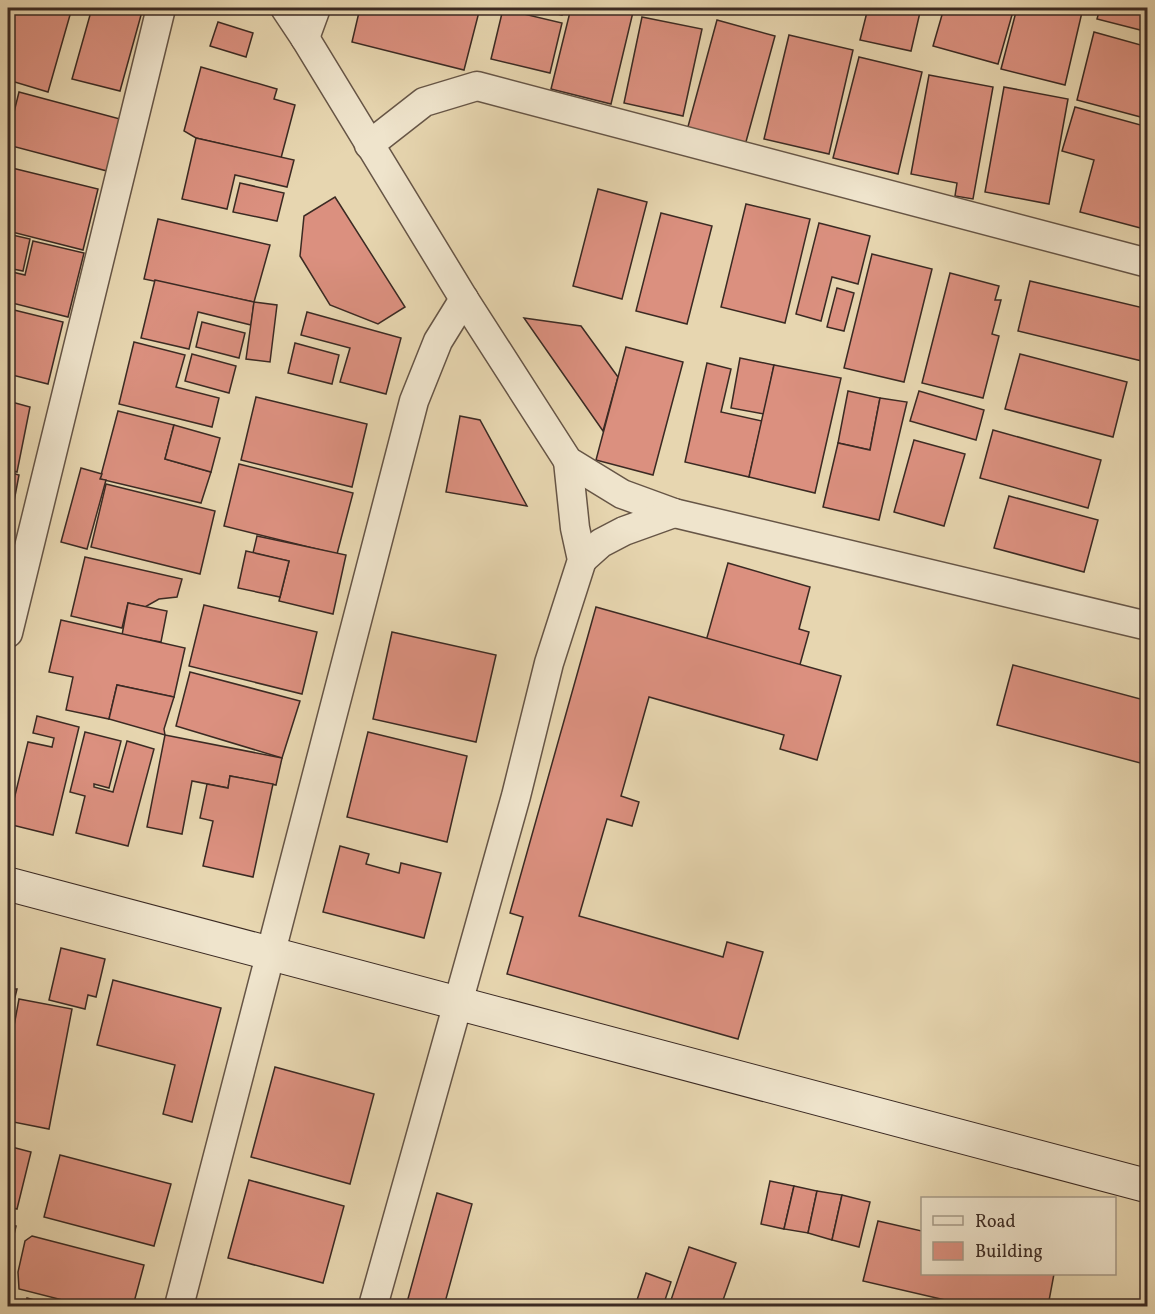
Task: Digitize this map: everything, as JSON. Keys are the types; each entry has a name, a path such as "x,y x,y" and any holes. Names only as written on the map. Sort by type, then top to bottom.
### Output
{"street":[{"path":"8,633 161,8"},
{"path":"285,8 464,299 568,461 622,494 674,513 1148,626"},
{"path":"305,38 316,8"},
{"path":"369,145 424,102 477,86 1148,263"},
{"path":"179,1306 414,401 438,341 464,299"},
{"path":"373,1306 516,796 549,663 582,560 575,528 568,461"},
{"path":"582,560 601,543 624,531 674,513"},
{"path":"8,884 1148,1186"}],"building":[{"path":"8,8 72,8 48,92 8,80"},
{"path":"92,8 143,8 120,91 72,79"},
{"path":"360,8 480,8 464,70 352,42"},
{"path":"540,8 564,8 562,15 540,10"},
{"path":"571,8 634,8 611,104 551,89"},
{"path":"868,8 921,8 911,51 860,40"},
{"path":"944,8 1014,8 998,64 933,46"},
{"path":"1017,8 1083,8 1065,85 1001,69"},
{"path":"1100,8 1148,8 1148,32 1097,19"},
{"path":"503,9 562,23 550,73 491,59"},
{"path":"642,17 702,29 683,116 624,103"},
{"path":"717,20 775,36 744,149 686,134"},
{"path":"218,22 253,33 246,57 210,46"},
{"path":"1094,32 1148,47 1148,119 1077,100"},
{"path":"789,35 853,50 829,154 764,139"},
{"path":"859,57 922,72 898,174 833,158"},
{"path":"201,67 277,89 274,99 295,105 281,158 196,138 184,131"},
{"path":"929,75 993,87 973,199 955,196 957,183 911,174"},
{"path":"1004,87 1068,99 1049,204 985,192"},
{"path":"19,92 120,119 107,171 8,145 8,136"},
{"path":"1075,107 1148,127 1148,230 1080,212 1094,160 1062,151"},
{"path":"196,138 294,160 287,187 235,175 227,209 182,199"},
{"path":"8,167 98,189 83,250 8,231"},
{"path":"240,183 284,193 277,221 233,212"},
{"path":"598,189 647,202 622,299 573,286"},
{"path":"335,197 405,307 378,324 330,305 300,256 304,216"},
{"path":"746,204 810,219 785,323 721,307"},
{"path":"661,213 712,226 687,324 636,311"},
{"path":"158,219 270,245 254,302 144,279"},
{"path":"819,223 870,236 858,284 832,277 821,321 796,314"},
{"path":"8,234 30,239 23,271 8,268"},
{"path":"33,241 84,253 68,317 8,302 8,271 25,275"},
{"path":"872,254 932,269 904,382 844,368"},
{"path":"950,273 999,286 995,300 1001,300 992,334 999,336 983,398 922,383"},
{"path":"155,280 254,302 251,325 198,312 189,349 141,338"},
{"path":"1030,281 1148,309 1146,362 1018,331"},
{"path":"837,288 854,293 844,331 827,327"},
{"path":"254,302 277,305 270,362 246,359"},
{"path":"14,310 63,322 48,384 8,374 8,337"},
{"path":"307,312 401,338 386,394 340,382 350,348 301,335"},
{"path":"524,318 581,326 618,377 603,431"},
{"path":"202,322 245,333 239,358 196,347"},
{"path":"134,342 185,355 176,387 219,398 212,427 119,404"},
{"path":"295,343 339,355 332,384 288,373"},
{"path":"626,347 683,362 653,475 596,460"},
{"path":"192,354 236,366 229,393 185,381"},
{"path":"1020,354 1127,382 1113,437 1005,409"},
{"path":"740,358 774,365 764,414 731,408"},
{"path":"707,363 731,369 721,412 762,421 749,477 685,462"},
{"path":"774,365 841,378 815,493 749,477"},
{"path":"848,391 880,398 870,450 838,443"},
{"path":"919,391 984,410 976,440 910,421"},
{"path":"256,397 367,424 352,487 241,460"},
{"path":"880,398 907,402 879,520 823,507 838,443 870,450"},
{"path":"8,401 30,407 17,472 8,470"},
{"path":"118,411 174,425 165,459 211,472 201,503 100,479"},
{"path":"460,416 480,420 527,506 446,492"},
{"path":"174,425 220,438 211,472 165,459"},
{"path":"993,430 1101,460 1088,508 980,478"},
{"path":"914,440 965,454 944,526 894,512"},
{"path":"239,464 353,493 337,554 224,526"},
{"path":"81,468 102,474 100,479 106,480 87,549 61,542"},
{"path":"8,472 19,475 8,533"},
{"path":"106,484 215,511 200,574 91,547"},
{"path":"1009,496 1098,520 1084,572 994,548"},
{"path":"257,536 346,555 333,614 279,601 289,561 253,553"},
{"path":"246,551 289,561 280,597 238,588"},
{"path":"85,557 182,579 177,597 159,599 145,607 128,603 122,628 71,616"},
{"path":"728,563 810,587 799,629 809,632 799,668 706,641"},
{"path":"128,603 167,611 161,642 122,635"},
{"path":"204,605 317,632 302,694 189,666"},
{"path":"596,607 841,676 817,760 780,749 784,735 649,697 621,796 639,802 632,826 607,819 579,916 723,957 727,942 763,952 738,1039 507,974 523,917 510,913"},
{"path":"61,620 185,648 174,697 117,685 109,719 66,710 73,677 49,672"},
{"path":"392,632 496,655 476,742 373,719"},
{"path":"1013,665 1148,701 1148,765 997,725"},
{"path":"190,672 300,701 282,758 176,726"},
{"path":"117,685 174,697 164,729 165,735 109,719"},
{"path":"37,716 79,727 53,835 8,824 28,742 52,747 54,738 33,733"},
{"path":"85,732 121,741 109,788 94,784 94,787 113,792 127,741 154,749 128,846 76,833 85,796 70,792"},
{"path":"368,732 467,756 447,842 347,817"},
{"path":"165,735 282,758 276,785 230,776 228,788 192,781 182,834 147,827"},
{"path":"230,776 273,784 253,877 203,866 213,821 200,818 207,784 228,788"},
{"path":"340,846 369,854 366,864 399,873 401,863 441,873 424,938 323,912"},
{"path":"61,948 105,959 96,997 88,995 85,1009 49,1000"},
{"path":"113,980 221,1008 192,1122 163,1114 175,1065 97,1045"},
{"path":"8,989 17,989 8,1026"},
{"path":"19,999 72,1009 49,1129 8,1121 8,1058"},
{"path":"275,1067 374,1094 350,1184 251,1157"},
{"path":"8,1146 31,1152 17,1209 8,1207"},
{"path":"60,1155 171,1184 154,1246 44,1217"},
{"path":"249,1180 344,1206 323,1283 228,1258"},
{"path":"770,1181 794,1186 784,1229 761,1224"},
{"path":"794,1186 817,1191 808,1233 784,1229"},
{"path":"817,1191 842,1195 832,1240 808,1233"},
{"path":"437,1193 472,1204 444,1306 406,1306"},
{"path":"842,1195 870,1202 859,1247 832,1240"},
{"path":"878,1221 921,1231 921,1275 1054,1275 1048,1306 971,1306 863,1281"},
{"path":"8,1224 16,1226 8,1261"},
{"path":"32,1236 144,1265 133,1306 86,1306 19,1289 18,1272 25,1241"},
{"path":"689,1247 736,1263 721,1306 669,1306"},
{"path":"646,1273 671,1282 663,1306 635,1306"},
{"path":"27,1298 56,1306 25,1306"}]}
